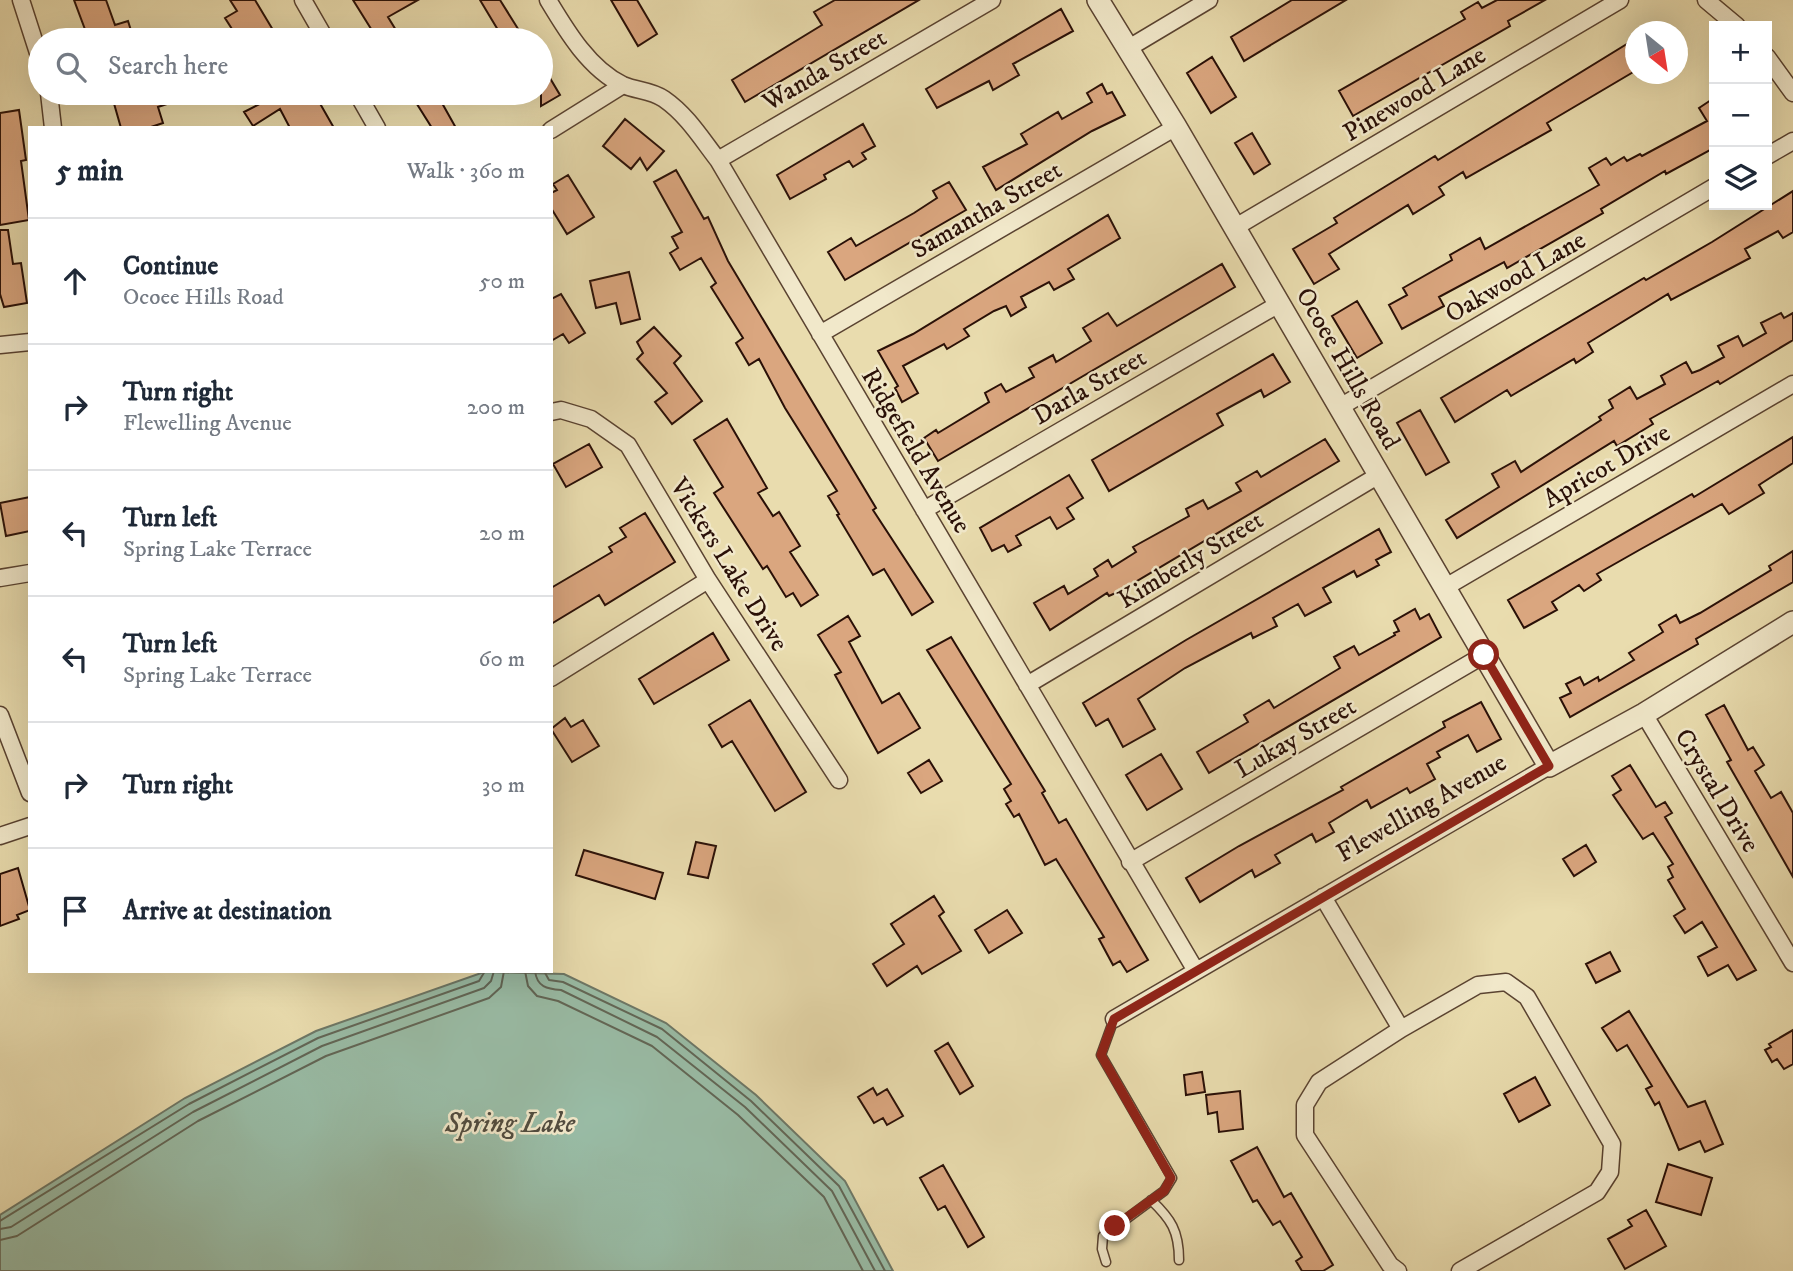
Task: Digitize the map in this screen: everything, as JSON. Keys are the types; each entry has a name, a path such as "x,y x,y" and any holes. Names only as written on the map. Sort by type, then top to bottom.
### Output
{"street":[{"path":"22,0 31,28"},
{"path":"303,0 319,28"},
{"name":"Ridgefield Avenue","path":"548,0 569,34 597,66 623,85 651,92 673,106 684,115 718,160 1196,971"},
{"name":"Wanda Street","path":"718,160 992,0"},
{"name":"Ocoee Hills Road","path":"1098,0 1176,127 1549,766"},
{"path":"1128,49 1209,0"},
{"name":"Pinewood Lane","path":"1234,228 1620,0"},
{"path":"1706,0 1731,21"},
{"path":"1772,64 1793,93"},
{"path":"553,129 623,85"},
{"path":"50,105 53,126"},
{"path":"364,105 376,126"},
{"name":"Samantha Street","path":"820,334 1176,127"},
{"path":"1772,153 1793,141"},
{"name":"Oakwood Lane","path":"1340,407 1709,190"},
{"name":"Darla Street","path":"924,510 1279,304"},
{"path":"0,345 28,342"},
{"name":"Apricot Drive","path":"1444,588 1793,384"},
{"name":"Vickers Lake Drive","path":"553,412 561,410 591,419 628,445 708,580 839,780"},
{"name":"Kimberly Street","path":"1027,685 1379,475"},
{"path":"0,578 28,573"},
{"path":"553,677 708,580"},
{"name":"Flewelling Avenue","path":"1114,1019 1549,766 1644,714 1793,622"},
{"name":"Lukay Street","path":"1130,862 1484,655"},
{"name":"Crystal Drive","path":"1644,714 1793,963"},
{"path":"0,715 28,788"},
{"path":"0,836 28,827"},
{"path":"1323,897 1401,1028"},
{"path":"1398,1271 1390,1265 1305,1135 1305,1105 1319,1082 1401,1028 1478,985 1506,982 1527,997 1612,1144 1611,1172 1597,1192 1460,1271"}],"lane":[{"path":"1106,1262 1102,1248 1103,1236 1164,1191 1171,1178 1101,1055 1114,1019"},
{"path":"1150,1200 1167,1216 1178,1233 1179,1260"}],"water":[{"name":"Spring Lake","path":"481,973 564,974 666,1023 756,1095 845,1181 893,1271 0,1271 0,1215 185,1098 316,1031"}],"building":[{"path":"74,0 106,0 115,25 128,21 130,28 84,28"},
{"path":"230,0 255,0 272,28 231,28 225,18 237,11"},
{"path":"353,0 418,0 388,17 395,28 370,28"},
{"path":"480,0 500,0 518,28 497,28"},
{"path":"611,0 637,0 657,34 638,46"},
{"path":"835,0 919,0 745,102 732,80 822,25 814,12"},
{"path":"1292,0 1346,0 1244,61 1231,37"},
{"path":"1497,0 1545,0 1508,21 1510,26 1353,116 1339,91 1465,19 1461,12 1478,2 1482,8"},
{"path":"1061,9 1073,31 1013,64 1019,75 993,90 989,81 937,108 926,89"},
{"path":"1625,45 1625,77 1547,123 1551,130 1466,178 1463,172 1439,187 1444,195 1413,214 1408,205 1329,254 1339,269 1314,284 1293,249 1337,223 1334,218 1435,156 1438,160"},
{"path":"1212,57 1236,97 1211,113 1187,73"},
{"path":"553,83 560,95 553,99"},
{"path":"1102,84 1107,94 1112,92 1125,115 1092,131 996,190 983,167 1027,144 1021,134 1058,112 1062,119 1092,102 1087,93"},
{"path":"1709,101 1709,151 1666,174 1665,171 1601,209 1603,213 1507,268 1504,262 1439,297 1444,306 1402,329 1389,305 1407,295 1403,288 1452,260 1450,255 1480,238 1485,249 1599,185 1589,168 1606,158 1611,165 1624,157 1627,161 1640,154 1642,156 1707,121 1699,108"},
{"path":"114,105 164,105 158,107 163,123 154,126 120,126"},
{"path":"258,105 321,105 333,126 289,126 280,109 253,126 244,112"},
{"path":"418,105 443,105 455,126 431,126"},
{"path":"19,110 26,160 21,161 28,220 0,225 0,113"},
{"path":"625,119 664,151 647,170 640,158 631,169 603,146"},
{"path":"863,124 875,146 862,153 866,159 853,167 849,161 824,175 826,179 790,199 777,175"},
{"path":"1252,133 1270,164 1254,174 1235,143"},
{"path":"676,170 704,219 708,217 728,261 876,508 873,510 933,602 912,615 884,569 873,575 837,515 839,514 828,496 837,491 785,408 759,359 749,365 736,343 743,338 711,287 716,283 701,258 680,270 670,253 678,248 672,237 682,232 654,182"},
{"path":"568,175 594,217 567,234 553,211 553,192 557,190 553,184"},
{"path":"949,182 966,210 845,280 828,252 851,238 856,246 914,213 937,198 933,191"},
{"path":"1793,191 1793,232 1783,238 1778,231 1745,249 1750,258 1671,300 1668,294 1588,343 1593,352 1576,363 1574,359 1511,396 1507,390 1455,422 1441,398 1763,210 1772,210 1772,204"},
{"path":"1108,215 1120,238 1068,269 1074,279 1054,290 1049,282 1021,297 1026,307 1011,316 1006,306 994,311 964,329 969,336 947,349 944,344 903,366 918,393 902,402 895,388 898,386 878,351 913,334"},
{"path":"0,230 8,230 13,264 21,263 27,303 4,307 0,294"},
{"path":"1222,264 1235,287 938,461 924,438 936,430 938,433 989,402 985,393 1001,384 1006,392 1034,377 1029,368 1053,355 1056,362 1091,341 1083,328 1108,313 1117,326"},
{"path":"629,272 640,319 621,324 616,303 596,308 590,281"},
{"path":"561,294 585,333 569,343 563,334 553,340 553,298"},
{"path":"1357,301 1382,343 1357,358 1332,316"},
{"path":"1781,313 1784,318 1793,313 1793,340 1720,384 1718,381 1650,419 1653,424 1617,446 1614,441 1457,538 1446,520 1499,487 1492,474 1515,461 1521,472 1601,420 1599,417 1613,408 1609,400 1630,387 1637,399 1665,384 1661,376 1686,362 1692,373 1700,370 1724,357 1718,346 1738,336 1743,346 1766,333 1761,323"},
{"path":"654,327 681,356 674,363 702,401 672,424 655,402 667,393 637,359 643,353 637,342"},
{"path":"1273,354 1290,382 1264,397 1261,390 1217,414 1223,425 1109,491 1092,460"},
{"path":"1420,410 1449,462 1426,475 1397,423"},
{"path":"727,419 767,488 758,493 773,516 779,512 800,546 790,552 818,595 801,606 793,593 786,597 767,566 763,569 714,493 723,487 694,440"},
{"path":"1793,437 1793,463 1759,485 1764,493 1729,514 1722,504 1641,549 1597,574 1601,580 1584,591 1579,585 1552,602 1557,610 1524,628 1508,600 1692,494 1694,497"},
{"path":"1325,439 1339,461 1120,591 1109,596 1107,593 1050,630 1034,603 1064,586 1068,594 1098,576 1094,569 1108,560 1112,567 1136,552 1133,547 1189,516 1186,509 1203,500 1208,509 1241,491 1236,483 1257,471 1261,477"},
{"path":"589,444 602,467 566,487 553,464"},
{"path":"1069,475 1083,498 1067,508 1074,519 1057,529 1050,517 1016,536 1021,545 1008,552 1004,545 992,551 980,528"},
{"path":"28,497 28,531 6,536 0,503"},
{"path":"645,513 675,562 605,605 599,595 553,623 553,587 612,552 609,547 626,537 620,528"},
{"path":"1379,529 1391,552 1376,560 1379,565 1357,577 1354,571 1323,588 1331,602 1305,616 1298,604 1273,618 1277,626 1253,638 1251,633 1185,668 1138,699 1155,729 1123,747 1108,719 1096,726 1083,703 1186,640"},
{"path":"1793,551 1793,582 1696,639 1698,644 1570,717 1560,698 1571,693 1566,684 1580,677 1584,685 1598,677 1599,681 1634,660 1629,653 1663,632 1659,625 1676,615 1680,623 1700,613 1771,570 1769,566"},
{"path":"1415,609 1420,619 1429,614 1441,637 1209,773 1197,752 1248,722 1244,715 1269,700 1274,708 1340,668 1334,657 1354,646 1359,655 1395,635 1394,633 1399,631 1394,621"},
{"path":"848,616 860,636 849,642 882,703 899,693 920,728 878,753 835,675 841,672 818,635"},
{"path":"713,633 729,660 654,704 639,679"},
{"path":"951,637 1045,791 1042,793 1059,823 1066,819 1148,960 1127,972 1120,961 1113,965 1099,939 1104,937 1056,859 1045,865 1019,814 1014,817 1006,804 1011,801 1004,789 1011,784 927,650"},
{"path":"750,700 806,792 775,811 732,741 722,747 709,725"},
{"path":"1481,702 1501,739 1477,752 1468,735 1437,752 1440,757 1427,764 1435,779 1410,793 1407,788 1371,808 1367,800 1329,823 1334,832 1316,842 1312,834 1275,855 1280,863 1255,877 1252,870 1200,902 1186,878 1343,790 1341,787 1445,727 1443,722"},
{"path":"1724,705 1748,750 1753,747 1764,765 1755,771 1771,798 1781,792 1793,813 1793,877 1727,762 1731,760 1706,715"},
{"path":"565,718 571,727 583,720 599,746 572,762 553,732 553,727"},
{"path":"1161,754 1182,789 1147,810 1126,775"},
{"path":"929,760 942,781 921,793 908,773"},
{"path":"1630,765 1656,807 1665,802 1672,813 1665,817 1756,970 1737,980 1728,965 1708,976 1698,957 1717,947 1702,922 1685,933 1674,916 1685,909 1668,880 1673,877 1668,867 1673,864 1653,833 1643,839 1613,795 1621,790 1612,776"},
{"path":"696,842 716,846 708,878 688,874"},
{"path":"1586,845 1596,862 1574,876 1563,859"},
{"path":"584,850 663,873 655,899 576,875"},
{"path":"18,868 28,911 17,915 19,919 0,926 0,874"},
{"path":"934,896 944,912 939,916 961,951 922,974 917,966 887,986 873,964 904,944 891,924"},
{"path":"1007,910 1022,933 989,953 975,930"},
{"path":"1610,952 1620,971 1596,983 1586,964"},
{"path":"1629,1011 1688,1107 1705,1101 1723,1144 1705,1152 1700,1141 1679,1150 1659,1102 1655,1105 1646,1089 1652,1086 1627,1045 1617,1051 1602,1028"},
{"path":"1793,1030 1793,1064 1784,1069 1777,1059 1772,1062 1765,1050 1771,1047 1769,1044"},
{"path":"948,1043 973,1086 960,1094 935,1051"},
{"path":"1202,1072 1205,1092 1186,1095 1184,1075"},
{"path":"1535,1077 1550,1105 1519,1122 1504,1094"},
{"path":"873,1088 877,1095 887,1089 903,1116 887,1125 883,1118 874,1123 858,1097"},
{"path":"1240,1091 1243,1129 1219,1132 1217,1112 1208,1114 1206,1095"},
{"path":"1257,1147 1284,1197 1291,1193 1333,1265 1323,1271 1302,1271 1296,1261 1302,1257 1280,1221 1273,1225 1257,1200 1253,1202 1231,1161"},
{"path":"1668,1164 1712,1178 1701,1215 1656,1202"},
{"path":"943,1165 984,1237 968,1247 945,1206 938,1210 920,1178"},
{"path":"1646,1210 1666,1246 1625,1269 1608,1239 1632,1226 1628,1220"}],"route":[{"path":"1115,1226 1164,1191 1171,1178 1101,1055 1114,1019 1549,766 1484,655"}]}
